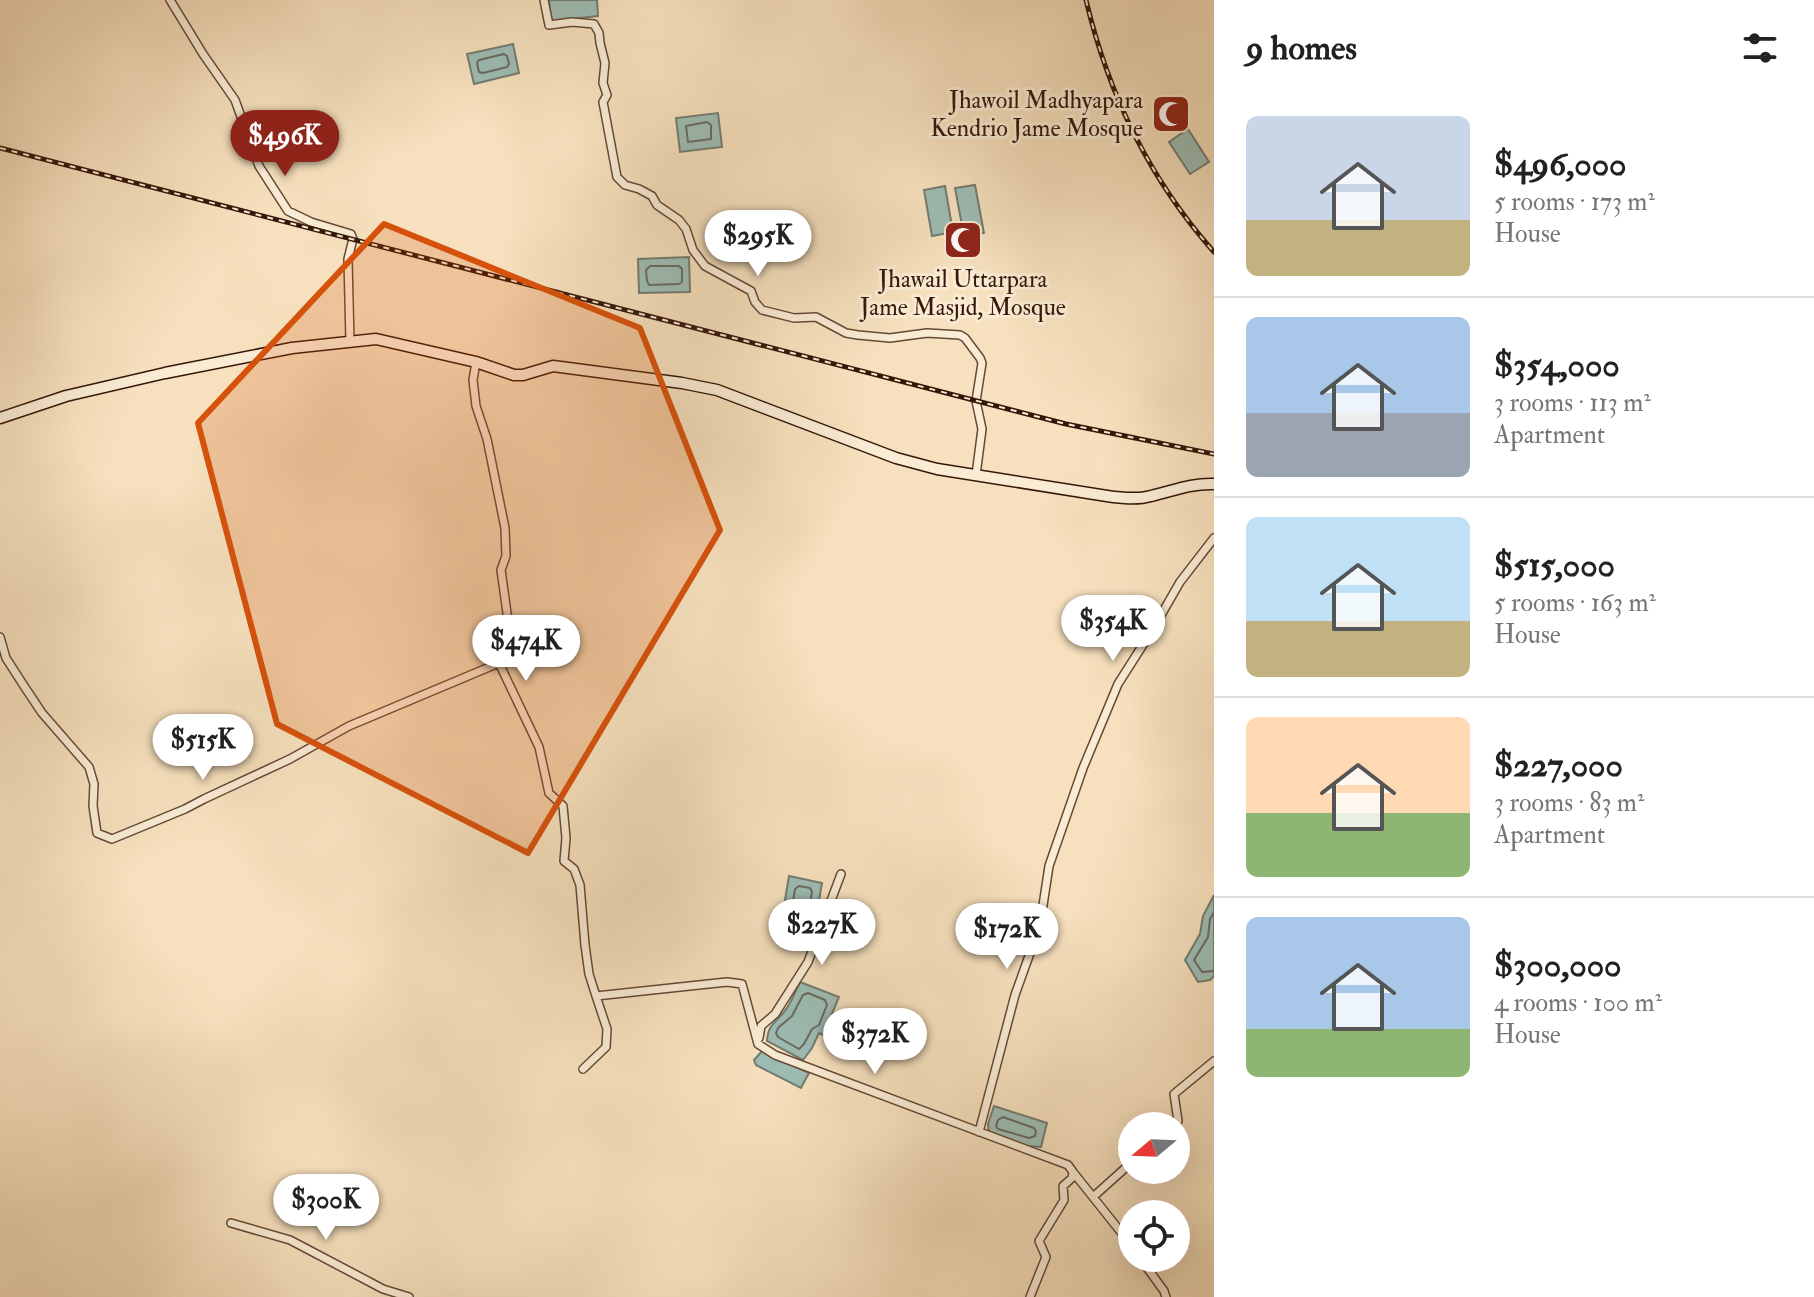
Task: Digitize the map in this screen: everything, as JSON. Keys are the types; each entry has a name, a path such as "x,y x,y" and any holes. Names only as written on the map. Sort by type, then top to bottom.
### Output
{"main road":[{"path":"0,418 66,396 165,373 292,348 376,339 476,362 514,375 553,366 717,390 896,458 937,469 1133,499 1191,485 1214,484"}],"street":[{"path":"170,0 235,100 259,166 288,211 311,222 351,234 353,239 348,259 350,342"},
{"path":"544,0 549,25 572,22 594,24 605,63 603,83 607,95 603,102 617,177 625,185 652,196 657,205 679,220 686,229 693,250 705,266 751,291 762,310 794,318 816,317 850,334 890,338 927,333 965,338 982,363 976,401 982,429 976,475"},
{"path":"476,362 473,380 476,406 487,439 505,528 506,556 501,570 508,620 499,663 539,747 549,793 563,806 566,838 564,861 574,869 580,885 589,974 607,1029 606,1047 583,1069"},
{"path":"979,1132 1015,995 1040,925 1049,866 1083,768 1118,684 1180,582 1214,538"},
{"path":"0,637 6,658 42,713 89,767 94,784 97,833 112,839 185,809 290,759 349,726 499,663"},
{"path":"758,1044 761,1026 775,1014 808,962 841,874"},
{"path":"596,996 727,982 742,984 758,1044 775,1055 1068,1165 1118,1228"},
{"path":"1177,1112 1174,1094 1214,1061"},
{"path":"1030,1297 1046,1257 1039,1241 1064,1200 1063,1186 1072,1178 1073,1172"},
{"path":"1093,1197 1118,1175"},
{"path":"231,1223 290,1240 383,1289 409,1297"},
{"path":"1150,1272 1166,1297"}],"highlighted area":[{"path":"384,224 640,328 720,530 528,853 277,724 198,423"}],"water":[{"path":"549,0 597,0 598,16 551,21"},
{"path":"513,44 519,73 474,84 467,54"},
{"path":"718,113 722,147 680,152 676,118"},
{"path":"1188,129 1209,162 1190,174 1169,142"},
{"path":"975,185 984,233 964,236 955,188"},
{"path":"945,186 953,232 932,236 924,190"},
{"path":"689,257 690,292 639,293 638,259"},
{"path":"789,876 822,883 813,936 780,930"},
{"path":"1214,895 1214,976 1198,982 1185,960 1200,934 1203,916"},
{"path":"800,982 839,997 823,1035 819,1033 803,1060 767,1041 770,1028 789,1005"},
{"path":"762,1051 809,1073 801,1088 756,1065 754,1060"},
{"path":"994,1106 1047,1123 1041,1147 1027,1146 989,1133 988,1124"}],"railway":[{"path":"1086,0 1106,68 1134,134 1170,195 1214,252"},
{"path":"0,148 1066,424 1214,454"}],"place":[{"name":"Jhawoil Madhyapara Kendrio Jame Mosque","path":"1171,114"},
{"name":"Jhawail Uttarpara Jame Masjid, Mosque","path":"963,240"}]}
